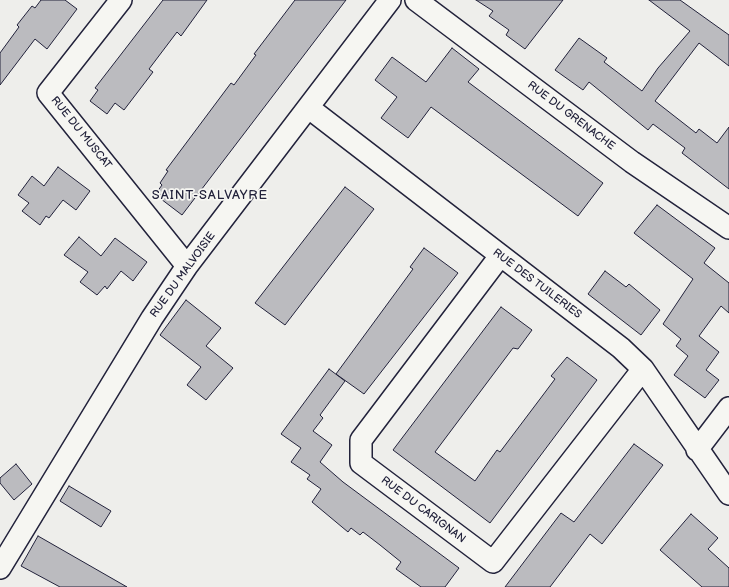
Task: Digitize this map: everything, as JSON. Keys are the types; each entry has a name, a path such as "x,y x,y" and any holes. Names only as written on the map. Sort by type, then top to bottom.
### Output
{"street":[{"name":"RUE DU MUSCAT","path":"121,0 48,93 187,266"},
{"name":"RUE DU MALVOISIE","path":"0,568 126,361 187,266 390,0"},
{"name":"RUE DU GRENACHE","path":"416,0 632,162 729,228"},
{"name":"RUE DES TUILERIES","path":"309,108 621,348 642,369 729,494"},
{"name":"RUE DU CARIGNAN","path":"500,256 361,440 361,463 493,562 642,369"},
{"path":"697,450 729,408"}],"building":[{"path":"41,0 65,0 77,9 47,49 35,39 0,85 0,53 19,27 17,25 32,6 35,8"},
{"path":"163,0 207,0 181,36 177,32 149,69 153,72 124,110 115,103 107,114 90,101 98,90 95,88"},
{"path":"295,0 346,0 182,215 161,199 163,197 157,192 162,185 160,183 168,171 166,170 231,83 234,85 256,55 254,54"},
{"path":"476,0 563,0 525,49 506,35 509,30 489,16 493,11"},
{"path":"649,0 680,0 729,35 729,66 699,43 655,101 696,133 699,129 717,143 729,127 729,189 682,153 685,148 653,124 648,130 589,82 583,90 555,70 579,38 607,58 604,62 642,91 658,68 690,31"},
{"path":"452,48 479,69 468,82 603,183 578,216 431,107 408,138 381,118 397,97 375,80 392,57 426,82"},
{"path":"58,167 90,191 76,210 63,200 49,218 46,216 40,225 22,211 29,203 18,195 32,176 44,186"},
{"path":"345,187 374,209 285,325 255,303"},
{"path":"657,205 715,248 704,263 729,283 729,313 721,306 699,336 719,352 706,370 719,380 705,398 674,375 688,356 676,346 681,339 663,324 693,279 634,233"},
{"path":"79,237 101,256 115,238 147,262 133,281 121,271 107,289 105,286 97,295 80,282 88,272 64,255"},
{"path":"424,248 458,273 364,394 336,374 413,269 410,267"},
{"path":"605,271 626,287 629,284 660,310 641,335 588,294"},
{"path":"186,300 221,328 206,346 233,368 206,400 187,385 201,367 160,335"},
{"path":"501,307 532,330 518,349 513,348 435,452 475,481 497,450 500,452 555,379 551,376 567,357 597,380 490,523 393,450"},
{"path":"329,369 345,381 320,415 323,418 313,431 332,445 320,462 343,482 459,568 445,587 421,587 396,569 401,562 380,545 363,532 360,535 351,528 348,532 312,502 321,489 307,479 310,475 291,462 301,448 281,434"},
{"path":"634,444 663,465 602,544 590,534 550,587 505,587 561,513 574,522"},
{"path":"16,464 32,484 14,500 0,483 0,478"},
{"path":"69,486 111,511 101,527 60,501"},
{"path":"691,514 718,538 708,549 729,568 729,587 702,587 660,550"},
{"path":"38,536 127,587 60,587 21,566"}],"district":[{"name":"SAINT-SALVAYRE","path":"210,196"}]}
